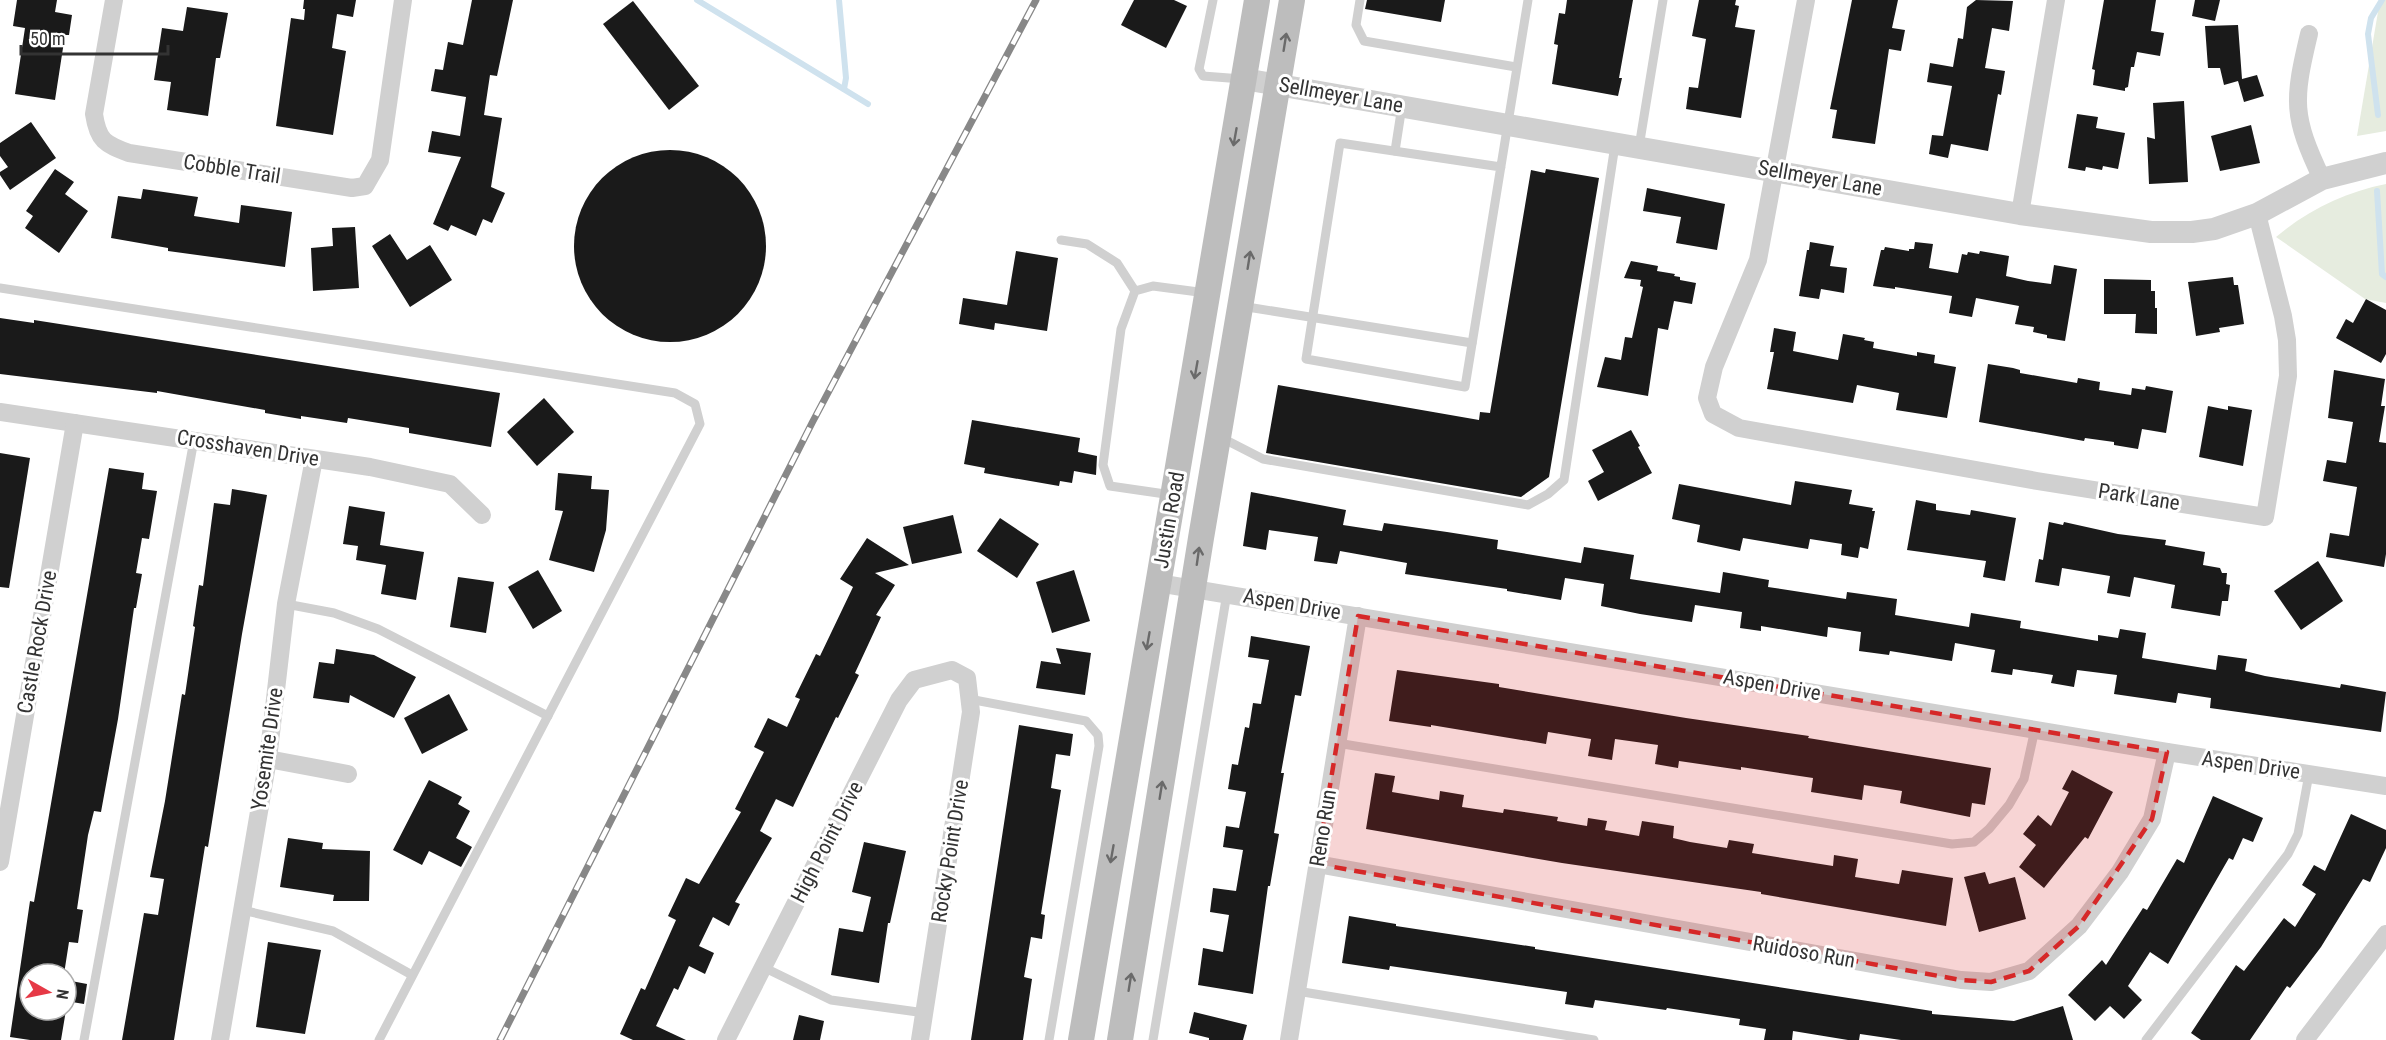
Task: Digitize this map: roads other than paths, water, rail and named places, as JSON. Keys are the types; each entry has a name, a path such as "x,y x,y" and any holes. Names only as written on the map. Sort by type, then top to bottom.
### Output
{"main road":[{"name":"Justin Road","path":"1080,1040 1209,294 1257,0"},
{"name":"Justin Road","path":"1120,1040 1218,436 1292,0"},
{"path":"1209,294 1217,300 1222,309 1215,341 1218,436"}],"street":[{"name":"Cobble Trail","path":"114,0 94,114 97,130 102,140 129,153 336,187 364,186 380,160 403,0"},
{"path":"1773,170 1795,67 1806,0"},
{"path":"2020,214 2056,0"},
{"path":"2308,34 2296,92 2299,120 2305,143 2322,179"},
{"name":"Sellmeyer Lane","path":"1244,79 2020,214 2151,232 2214,229 2256,214 2322,179 2386,163"},
{"name":"Park Lane","path":"1773,170 1758,260 1714,367 1707,398 1713,414 1739,428 2026,479 2265,517 2288,376 2288,350 2283,316 2256,214"},
{"name":"Crosshaven Drive","path":"0,412 370,467 450,484 482,515"},
{"name":"Castle Rock Drive","path":"0,862 75,423"},
{"name":"Yosemite Drive","path":"220,1040 268,759 286,604 314,459"},
{"name":"Aspen Drive","path":"1158,583 2167,752 2386,786"},
{"name":"Reno Run","path":"1288,1040 1358,616"},
{"name":"Rocky Point Drive","path":"920,1040 971,712 967,678 952,670"},
{"name":"High Point Drive","path":"726,1040 899,700 914,680 952,670"},
{"name":"Ruidoso Run","path":"1317,864 1961,980 1991,982 2029,971 2079,927 2120,872 2152,819 2167,752"},
{"path":"268,759 348,774"},
{"path":"2305,1040 2386,934"}],"lane":[{"path":"1213,0 1199,69 1203,76 1244,79"},
{"path":"1360,0 1356,25 1364,41 1516,67"},
{"path":"1501,167 1340,143 1306,359 1465,387 1472,343 1501,167 1508,124 1527,0"},
{"path":"1639,147 1663,0"},
{"path":"1395,151 1402,106"},
{"path":"1218,436 1263,459 1294,465 1528,505 1548,494 1564,480 1615,143"},
{"path":"1061,240 1087,244 1117,263 1135,291"},
{"path":"1135,291 1153,286 1209,294"},
{"path":"0,288 675,393 694,404 700,424 379,1040"},
{"path":"1135,291 1121,328 1104,465 1110,486 1173,495"},
{"path":"1241,306 1472,343"},
{"path":"84,1040 194,440"},
{"path":"1153,1040 1227,593"},
{"path":"286,604 334,613 378,629 548,716"},
{"path":"969,699 1086,721 1098,735 1099,746 1049,1040"},
{"path":"1336,743 1952,844 1974,842 1989,829 2008,805 2024,779 2035,729"},
{"path":"2146,1040 2288,854 2298,834 2309,774"},
{"path":"242,910 333,931 412,975"},
{"path":"763,967 831,1000 925,1013"},
{"path":"1296,992 1594,1040"}],"waterway":[{"path":"697,0 868,104"},
{"path":"839,0 846,78 844,89"},
{"path":"2378,115 2368,34 2371,18 2382,0"},
{"path":"2377,191 2382,274 2386,277"}],"railway":[{"path":"500,1040 812,423 1036,0"}]}
